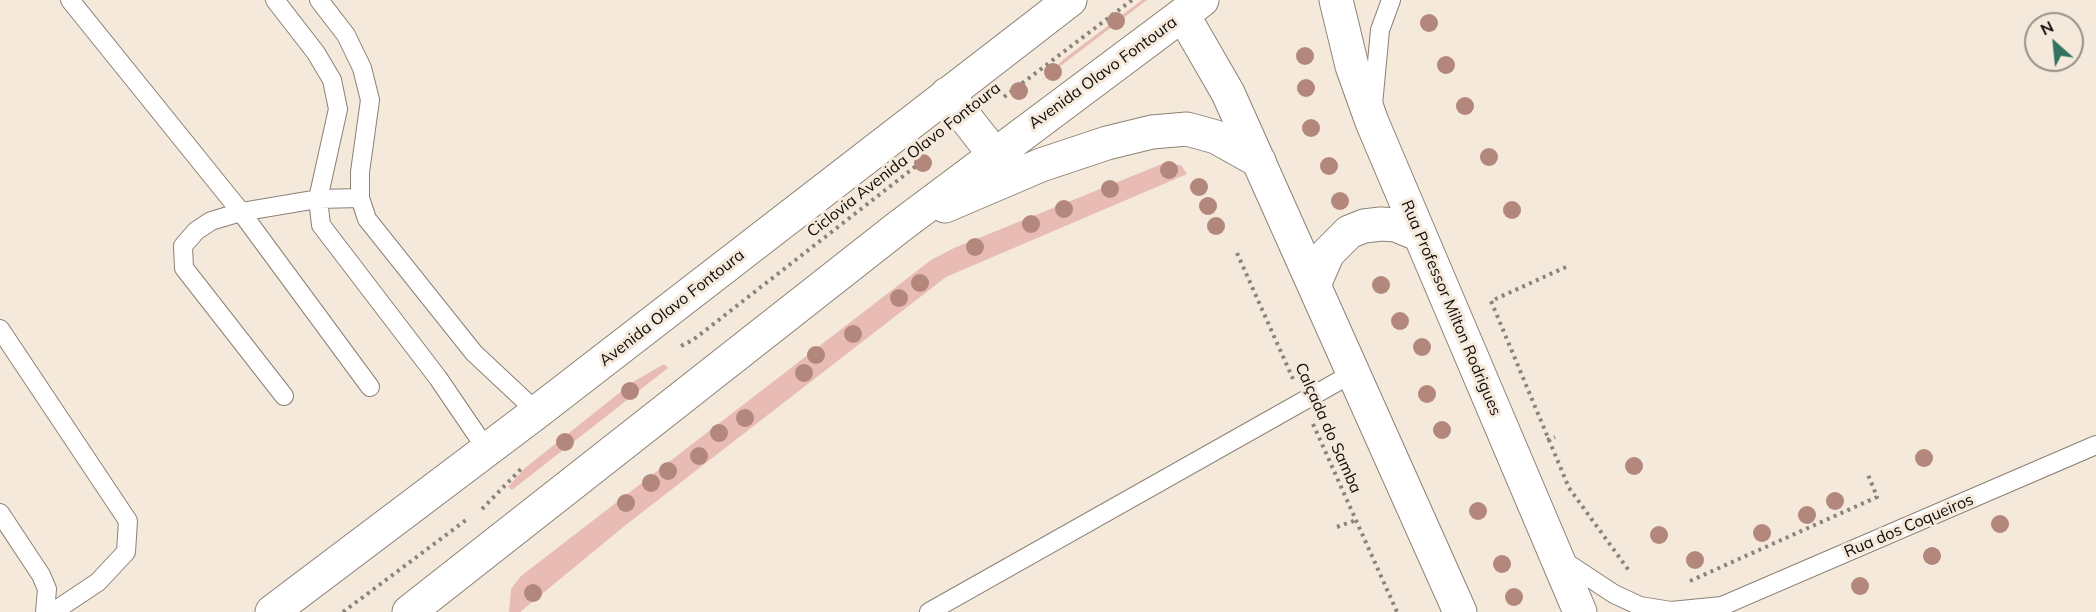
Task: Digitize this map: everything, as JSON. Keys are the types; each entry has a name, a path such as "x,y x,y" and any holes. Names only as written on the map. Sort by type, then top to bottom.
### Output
{"main road":[{"name":"Avenida Olavo Fontoura","path":"272,612 537,412 1070,0"},
{"name":"Rua Professor Milton Rodrigues","path":"1336,0 1352,66 1372,122 1580,612"},
{"name":"Avenida Olavo Fontoura","path":"409,612 993,154 1193,7"},
{"path":"1193,7 1228,93 1460,612"},
{"path":"947,94 993,154"},
{"path":"900,226 1041,165 1107,143 1152,132 1187,129 1216,137 1259,161"},
{"path":"1314,285 1328,253 1349,232 1364,226 1382,224 1396,225 1420,235"}],"lane":[{"path":"70,0 241,212 370,387"},
{"path":"275,0 316,53 332,80 338,109 318,199 321,225 438,378 487,450"},
{"path":"319,0 350,44 362,68 370,100 360,172 360,198 367,219 474,353 537,412"},
{"path":"1372,122 1380,30 1391,0"},
{"path":"284,396 184,268 183,246 196,231 211,221 241,212 318,199 360,198"},
{"path":"0,329 128,521 126,552 98,582 52,612"},
{"path":"929,612 1353,373"},
{"name":"Rua dos Coqueiros","path":"1556,555 1614,594 1640,606 1671,611 1719,609 2096,445"},
{"path":"0,513 41,575 47,589 45,612"}],"path":[{"name":"Ciclovia Avenida Olavo Fontoura","path":"970,123 1132,0"},
{"name":"Ciclovia Avenida Olavo Fontoura","path":"693,340 924,159"},
{"name":"Calçada do Samba","path":"1237,253 1397,612"},
{"path":"1566,267 1491,301 1547,440 1573,493 1636,578"},
{"path":"1547,440 1556,437"},
{"path":"1682,585 1877,497 1867,472"},
{"path":"343,612 483,508"},
{"path":"1337,527 1356,520"}],"shaded area":[{"path":"1142,0 1147,0 1041,81 1064,59"},
{"path":"1162,164 1181,165 1187,174 946,277 627,524 520,612 509,612 511,589 521,576 931,260 954,248"},
{"path":"664,364 668,368 512,490 508,487 525,468 633,382"}]}
